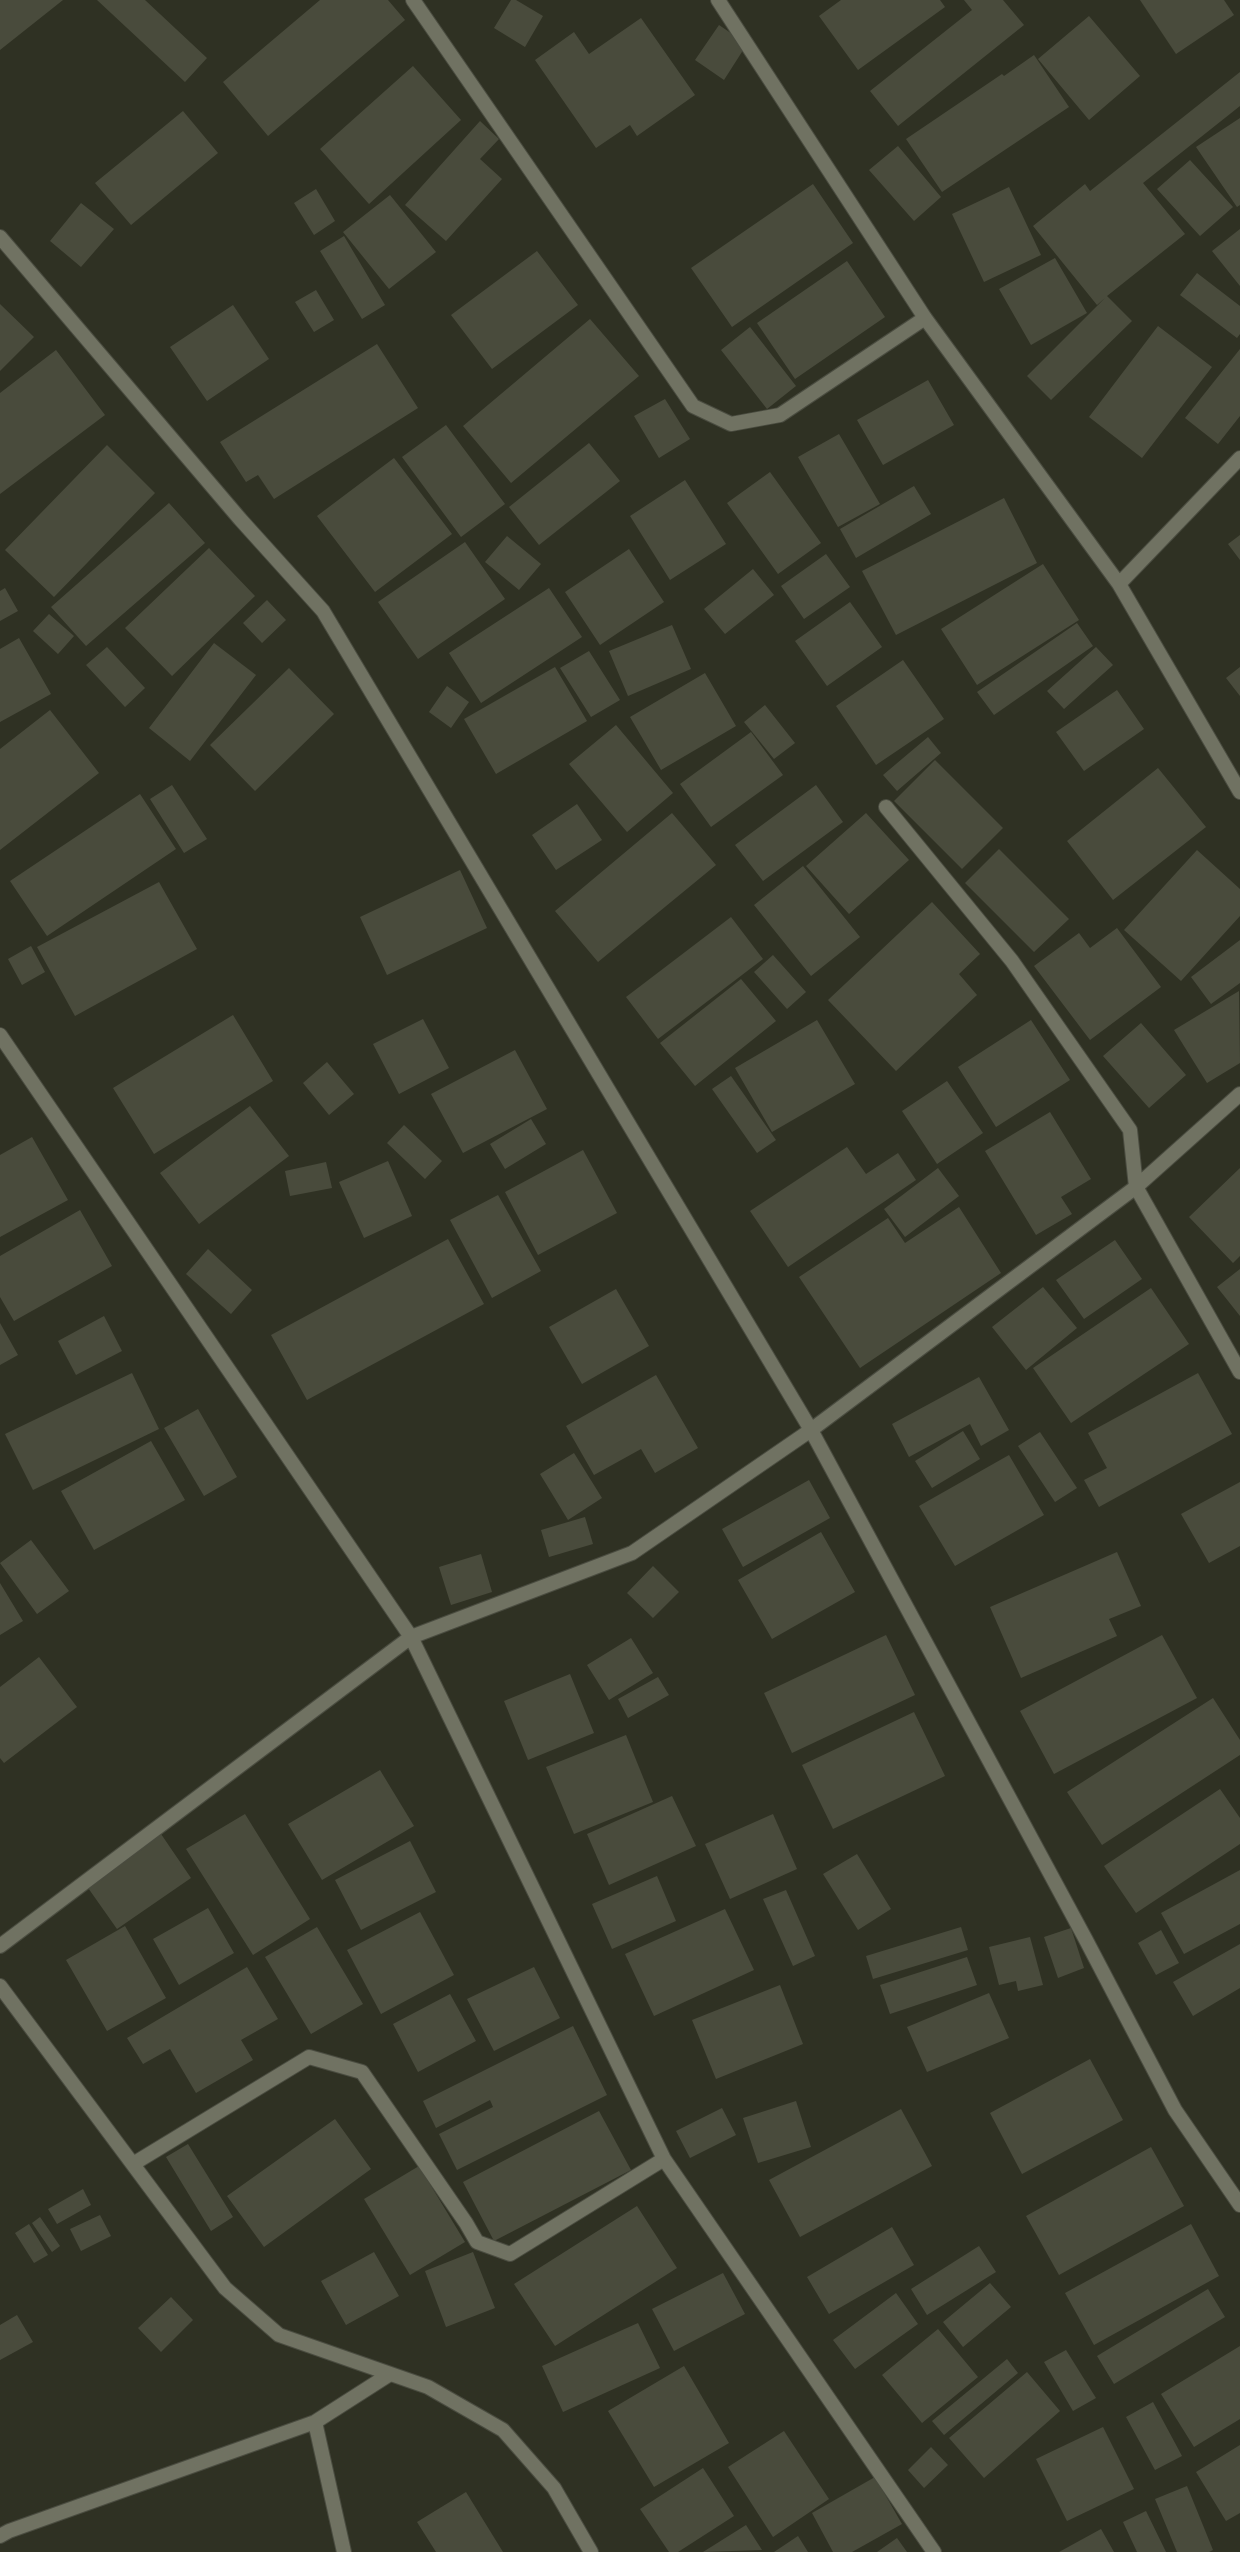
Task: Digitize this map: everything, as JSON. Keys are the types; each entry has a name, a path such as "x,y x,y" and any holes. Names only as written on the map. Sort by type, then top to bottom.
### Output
{"street":[{"path":"413,0 693,406 731,424 780,415 925,318"},
{"path":"718,0 925,318 1119,584 1240,792"},
{"path":"0,237 240,519 323,611 811,1430 1086,1940 1175,2110 1240,2205"},
{"path":"1119,584 1240,458"},
{"path":"886,807 1012,961 1130,1130 1136,1188 1240,1372"},
{"path":"0,1035 411,1637 664,2159 934,2552"},
{"path":"0,1946 411,1637 632,1554 811,1430 1136,1188 1240,1094"},
{"path":"0,1986 226,2288 279,2334 428,2387 503,2430 554,2488 590,2552"},
{"path":"133,2164 309,2058 362,2072 477,2242 510,2254 664,2159"},
{"path":"0,2536 314,2422 390,2374"},
{"path":"314,2422 344,2552"}],"building":[{"path":"0,0 63,0 0,50"},
{"path":"97,0 145,0 207,58 185,82"},
{"path":"320,0 388,0 405,20 268,136 223,82"},
{"path":"511,0 516,0 543,16 525,47 494,28"},
{"path":"841,0 940,0 945,7 858,70 819,16"},
{"path":"964,0 1003,0 1024,25 898,126 870,91 972,10"},
{"path":"1140,0 1224,0 1234,15 1176,54"},
{"path":"1089,16 1140,76 1089,120 1038,59"},
{"path":"641,18 695,95 637,136 630,125 596,148 535,60 574,32 589,54"},
{"path":"719,25 747,44 724,80 695,60"},
{"path":"1034,55 1069,107 942,192 906,139 1002,74 1004,76"},
{"path":"413,66 461,120 369,204 320,149"},
{"path":"1240,72 1240,106 1143,183 1185,234 1107,296 1132,321 1051,400 1027,376 1105,298 1097,305 1033,226 1085,184 1090,191"},
{"path":"183,111 218,153 131,225 95,183"},
{"path":"1240,118 1240,205 1237,207 1196,147"},
{"path":"480,121 499,139 480,159 502,179 446,241 405,205"},
{"path":"898,146 941,197 914,221 869,170"},
{"path":"1190,160 1233,207 1200,236 1157,189"},
{"path":"813,184 853,243 732,327 691,268"},
{"path":"1009,187 1041,255 984,282 952,214"},
{"path":"316,189 335,221 314,235 294,203"},
{"path":"390,195 436,252 389,289 343,232"},
{"path":"81,203 114,229 81,267 50,241"},
{"path":"1240,229 1240,286 1212,251"},
{"path":"344,236 385,305 362,319 320,251"},
{"path":"537,251 578,305 492,369 451,315"},
{"path":"1055,258 1087,313 1031,345 999,289"},
{"path":"847,261 885,317 795,379 757,323"},
{"path":"1197,273 1240,306 1240,334 1237,338 1180,295"},
{"path":"316,290 334,320 314,332 295,302"},
{"path":"0,304 34,337 0,371"},
{"path":"233,305 269,359 207,401 170,347"},
{"path":"590,319 639,376 511,483 463,426"},
{"path":"1158,326 1212,367 1142,458 1089,417"},
{"path":"750,327 796,386 767,409 721,350"},
{"path":"377,344 418,408 274,499 258,475 246,482 220,442"},
{"path":"1240,349 1240,416 1218,444 1185,418"},
{"path":"56,350 105,415 0,494 0,393"},
{"path":"928,380 954,425 883,465 857,420"},
{"path":"665,399 690,439 659,458 634,416"},
{"path":"446,425 505,504 461,537 402,457"},
{"path":"839,434 880,504 838,527 798,457"},
{"path":"589,443 620,481 539,545 509,507"},
{"path":"107,445 155,493 54,597 5,550"},
{"path":"394,458 452,534 375,592 317,516"},
{"path":"770,472 821,543 778,574 727,503"},
{"path":"685,480 726,544 670,580 630,516"},
{"path":"914,486 931,514 856,558 840,529"},
{"path":"1004,498 1037,563 896,635 862,571"},
{"path":"169,503 205,543 86,646 51,607"},
{"path":"1240,535 1240,560 1228,544"},
{"path":"507,536 541,564 519,590 485,562"},
{"path":"465,542 505,599 418,659 378,602"},
{"path":"209,548 255,596 172,676 125,628"},
{"path":"629,549 664,602 600,645 565,592"},
{"path":"826,554 850,587 804,619 781,586"},
{"path":"1043,564 1079,620 977,685 941,629"},
{"path":"753,569 774,595 725,634 704,609"},
{"path":"5,588 18,611 0,621 0,591"},
{"path":"549,588 582,637 481,703 449,653"},
{"path":"267,600 286,620 262,643 243,623"},
{"path":"850,602 882,647 827,686 795,641"},
{"path":"49,614 74,636 58,654 33,631"},
{"path":"1077,623 1093,646 994,715 977,692"},
{"path":"672,625 691,669 628,696 609,651"},
{"path":"19,638 51,694 0,722 0,649"},
{"path":"214,643 256,675 190,761 149,728"},
{"path":"107,647 145,688 125,707 86,665"},
{"path":"1096,647 1113,665 1064,709 1047,691"},
{"path":"589,651 620,700 591,717 560,668"},
{"path":"903,660 944,719 876,765 836,706"},
{"path":"555,667 587,721 496,774 464,719"},
{"path":"1240,667 1240,696 1226,678"},
{"path":"289,668 334,714 255,791 210,745"},
{"path":"705,673 736,726 661,770 630,717"},
{"path":"447,686 469,702 451,728 429,712"},
{"path":"1117,690 1144,729 1084,771 1056,732"},
{"path":"765,705 795,743 774,759 744,722"},
{"path":"50,710 99,773 0,850 0,749"},
{"path":"616,725 673,793 627,832 569,764"},
{"path":"751,732 783,775 711,827 680,784"},
{"path":"928,737 941,753 897,791 883,775"},
{"path":"935,760 1003,828 962,869 894,801"},
{"path":"1158,768 1206,827 1113,900 1067,841"},
{"path":"172,785 207,839 184,853 150,799"},
{"path":"816,785 843,822 763,881 735,845"},
{"path":"140,794 176,849 47,936 10,881"},
{"path":"577,804 602,840 556,870 532,835"},
{"path":"672,813 716,865 598,962 555,911"},
{"path":"866,813 909,860 849,914 806,866"},
{"path":"999,849 1069,919 1034,952 965,883"},
{"path":"1197,850 1240,889 1240,916 1181,981 1124,930"},
{"path":"803,866 860,937 811,976 754,905"},
{"path":"460,870 487,928 387,975 360,917"},
{"path":"159,882 197,949 75,1016 37,947"},
{"path":"932,902 980,954 959,974 977,995 896,1071 828,1000"},
{"path":"731,917 763,959 658,1039 626,997"},
{"path":"1117,928 1161,987 1090,1040 1034,966 1079,933 1090,948"},
{"path":"1240,940 1240,983 1211,1004 1191,977"},
{"path":"31,946 45,972 22,985 8,959"},
{"path":"773,955 806,992 787,1009 754,972"},
{"path":"741,979 776,1021 695,1086 660,1043"},
{"path":"1239,991 1240,1063 1207,1083 1174,1030"},
{"path":"233,1015 273,1081 154,1154 113,1088"},
{"path":"423,1019 449,1068 399,1094 373,1044"},
{"path":"817,1020 855,1084 772,1132 735,1068"},
{"path":"1031,1020 1070,1080 996,1127 958,1067"},
{"path":"1141,1023 1186,1075 1149,1108 1103,1056"},
{"path":"515,1050 547,1109 463,1153 431,1094"},
{"path":"327,1062 354,1094 329,1115 303,1083"},
{"path":"731,1076 776,1140 757,1153 712,1089"},
{"path":"947,1081 983,1133 937,1164 902,1111"},
{"path":"250,1106 289,1156 199,1224 160,1173"},
{"path":"1050,1112 1091,1179 1061,1197 1072,1214 1036,1235 985,1151"},
{"path":"531,1119 546,1144 505,1169 490,1144"},
{"path":"404,1125 442,1161 425,1179 387,1143"},
{"path":"32,1137 68,1200 0,1237 0,1155"},
{"path":"847,1147 866,1174 898,1153 916,1180 788,1267 750,1211"},
{"path":"583,1150 617,1213 538,1255 505,1192"},
{"path":"388,1161 412,1216 364,1238 339,1182"},
{"path":"326,1162 332,1188 290,1196 285,1171"},
{"path":"938,1168 959,1196 905,1237 884,1209"},
{"path":"1240,1168 1240,1256 1233,1263 1189,1217"},
{"path":"498,1195 541,1271 492,1298 450,1220"},
{"path":"959,1207 1001,1273 860,1368 799,1277 888,1218 905,1243"},
{"path":"80,1210 112,1266 14,1321 0,1297 0,1256"},
{"path":"448,1239 484,1304 307,1400 271,1335"},
{"path":"1115,1240 1142,1279 1084,1319 1056,1280"},
{"path":"208,1249 252,1290 231,1314 186,1274"},
{"path":"1240,1269 1240,1316 1217,1287"},
{"path":"1043,1287 1077,1328 1026,1370 992,1327"},
{"path":"1151,1288 1189,1344 1071,1423 1033,1368"},
{"path":"616,1289 649,1346 582,1384 549,1327"},
{"path":"104,1316 122,1351 76,1375 58,1341"},
{"path":"0,1323 18,1355 0,1365"},
{"path":"132,1373 159,1429 33,1490 5,1434"},
{"path":"1198,1373 1232,1434 1099,1507 1084,1480 1107,1468 1088,1433"},
{"path":"656,1375 698,1448 655,1473 641,1449 594,1475 566,1426"},
{"path":"979,1377 1009,1430 981,1446 970,1424 909,1457 892,1424"},
{"path":"198,1409 237,1477 204,1496 164,1428"},
{"path":"963,1431 980,1459 932,1488 915,1461"},
{"path":"1040,1432 1077,1488 1055,1502 1018,1446"},
{"path":"151,1441 185,1500 94,1550 61,1491"},
{"path":"574,1453 602,1498 568,1520 540,1474"},
{"path":"1009,1455 1044,1515 955,1566 919,1506"},
{"path":"809,1480 830,1518 743,1567 722,1529"},
{"path":"1240,1482 1240,1546 1209,1563 1181,1514"},
{"path":"585,1517 593,1544 549,1557 541,1530"},
{"path":"821,1532 855,1592 772,1639 738,1580"},
{"path":"31,1540 69,1591 37,1614 0,1563"},
{"path":"1117,1552 1141,1606 1109,1619 1117,1636 1021,1678 990,1607"},
{"path":"481,1554 492,1592 451,1605 439,1567"},
{"path":"653,1566 679,1592 653,1618 627,1593"},
{"path":"0,1583 23,1621 0,1635"},
{"path":"886,1635 915,1695 792,1753 764,1693"},
{"path":"1162,1635 1197,1698 1054,1774 1020,1711"},
{"path":"631,1638 653,1673 609,1700 587,1665"},
{"path":"39,1657 77,1707 4,1763 0,1758 0,1687"},
{"path":"570,1674 594,1733 528,1760 504,1701"},
{"path":"658,1677 669,1695 628,1718 618,1699"},
{"path":"1213,1698 1240,1740 1240,1755 1102,1845 1067,1792"},
{"path":"914,1712 945,1776 833,1829 802,1765"},
{"path":"626,1735 653,1802 574,1834 546,1767"},
{"path":"380,1770 414,1826 322,1880 288,1824"},
{"path":"1220,1789 1240,1818 1240,1844 1136,1913 1104,1866"},
{"path":"672,1796 696,1846 609,1885 587,1834"},
{"path":"245,1814 310,1919 253,1955 186,1849"},
{"path":"773,1814 797,1869 730,1899 705,1844"},
{"path":"161,1834 191,1878 117,1929 86,1885"},
{"path":"410,1841 436,1892 361,1930 335,1880"},
{"path":"857,1854 891,1909 858,1930 823,1874"},
{"path":"1240,1870 1240,1924 1184,1954 1161,1913"},
{"path":"657,1876 676,1921 612,1949 592,1904"},
{"path":"786,1890 815,1956 793,1966 763,1899"},
{"path":"208,1908 234,1953 179,1985 153,1939"},
{"path":"725,1909 754,1970 654,2016 625,1954"},
{"path":"420,1912 454,1975 381,2014 347,1950"},
{"path":"125,1926 166,1998 107,2031 66,1960"},
{"path":"317,1927 363,2004 311,2034 265,1957"},
{"path":"961,1927 968,1950 873,1979 866,1956"},
{"path":"1071,1928 1084,1968 1058,1978 1044,1937"},
{"path":"1161,1930 1179,1963 1156,1975 1138,1943"},
{"path":"1030,1937 1043,1985 1018,1991 1016,1981 999,1985 989,1947"},
{"path":"1240,1944 1240,1988 1193,2016 1173,1982"},
{"path":"967,1957 977,1985 890,2014 880,1985"},
{"path":"247,1967 278,2019 241,2040 253,2060 196,2093 170,2049 143,2064 127,2038"},
{"path":"534,1967 560,2018 494,2051 467,1999"},
{"path":"780,1985 803,2044 716,2079 692,2020"},
{"path":"989,1993 1009,2038 927,2072 907,2027"},
{"path":"450,1994 476,2041 418,2072 393,2024"},
{"path":"573,2026 607,2095 457,2170 439,2134 493,2107 490,2100 436,2128 423,2101"},
{"path":"1090,2059 1123,2120 1022,2174 990,2113"},
{"path":"796,2101 811,2147 758,2163 743,2118"},
{"path":"722,2108 736,2135 690,2158 676,2131"},
{"path":"901,2109 932,2166 800,2237 769,2180"},
{"path":"599,2111 631,2170 494,2241 463,2182"},
{"path":"335,2119 371,2169 264,2247 227,2196"},
{"path":"188,2144 233,2217 211,2231 166,2157"},
{"path":"1151,2147 1184,2206 1059,2275 1026,2216"},
{"path":"419,2166 465,2242 410,2275 364,2199"},
{"path":"83,2189 91,2205 57,2224 48,2209"},
{"path":"637,2206 677,2268 555,2346 514,2284"},
{"path":"100,2215 111,2236 81,2251 70,2229"},
{"path":"40,2217 60,2246 52,2252 32,2223"},
{"path":"29,2224 48,2255 34,2263 15,2233"},
{"path":"1191,2224 1219,2276 1094,2345 1065,2293"},
{"path":"892,2227 914,2265 829,2314 807,2277"},
{"path":"979,2246 996,2272 927,2315 911,2289"},
{"path":"374,2252 399,2296 346,2325 321,2281"},
{"path":"473,2252 495,2308 446,2327 425,2271"},
{"path":"723,2273 745,2314 674,2351 652,2309"},
{"path":"990,2283 1011,2307 963,2347 943,2322"},
{"path":"1208,2289 1225,2317 1114,2384 1097,2356"},
{"path":"896,2293 918,2324 855,2369 833,2340"},
{"path":"171,2297 193,2320 161,2352 138,2328"},
{"path":"17,2315 33,2342 0,2360 0,2325"},
{"path":"638,2323 660,2368 563,2412 542,2366"},
{"path":"938,2329 978,2377 922,2423 882,2375"},
{"path":"1240,2346 1240,2419 1194,2447 1161,2394"},
{"path":"1066,2350 1096,2398 1073,2411 1044,2362"},
{"path":"1007,2359 1018,2373 944,2435 932,2421"},
{"path":"684,2366 729,2443 654,2487 608,2411"},
{"path":"1027,2372 1060,2411 984,2478 949,2438"},
{"path":"1153,2402 1182,2456 1155,2470 1126,2417"},
{"path":"1103,2427 1134,2489 1067,2521 1036,2459"},
{"path":"784,2431 829,2499 773,2537 728,2467"},
{"path":"1240,2445 1240,2513 1226,2521 1196,2472"},
{"path":"931,2447 948,2465 924,2488 908,2470"},
{"path":"703,2468 734,2516 678,2552 669,2552 640,2509"},
{"path":"875,2477 902,2524 852,2552 833,2552 812,2513"},
{"path":"1187,2486 1213,2550 1209,2552 1177,2552 1155,2499"},
{"path":"466,2492 503,2552 436,2552 417,2522"},
{"path":"1146,2511 1166,2552 1137,2552 1123,2522"},
{"path":"746,2525 762,2550 703,2552"},
{"path":"1101,2529 1114,2552 1059,2552"},
{"path":"798,2536 808,2552 774,2552"},
{"path":"897,2538 907,2552 877,2552"}]}
